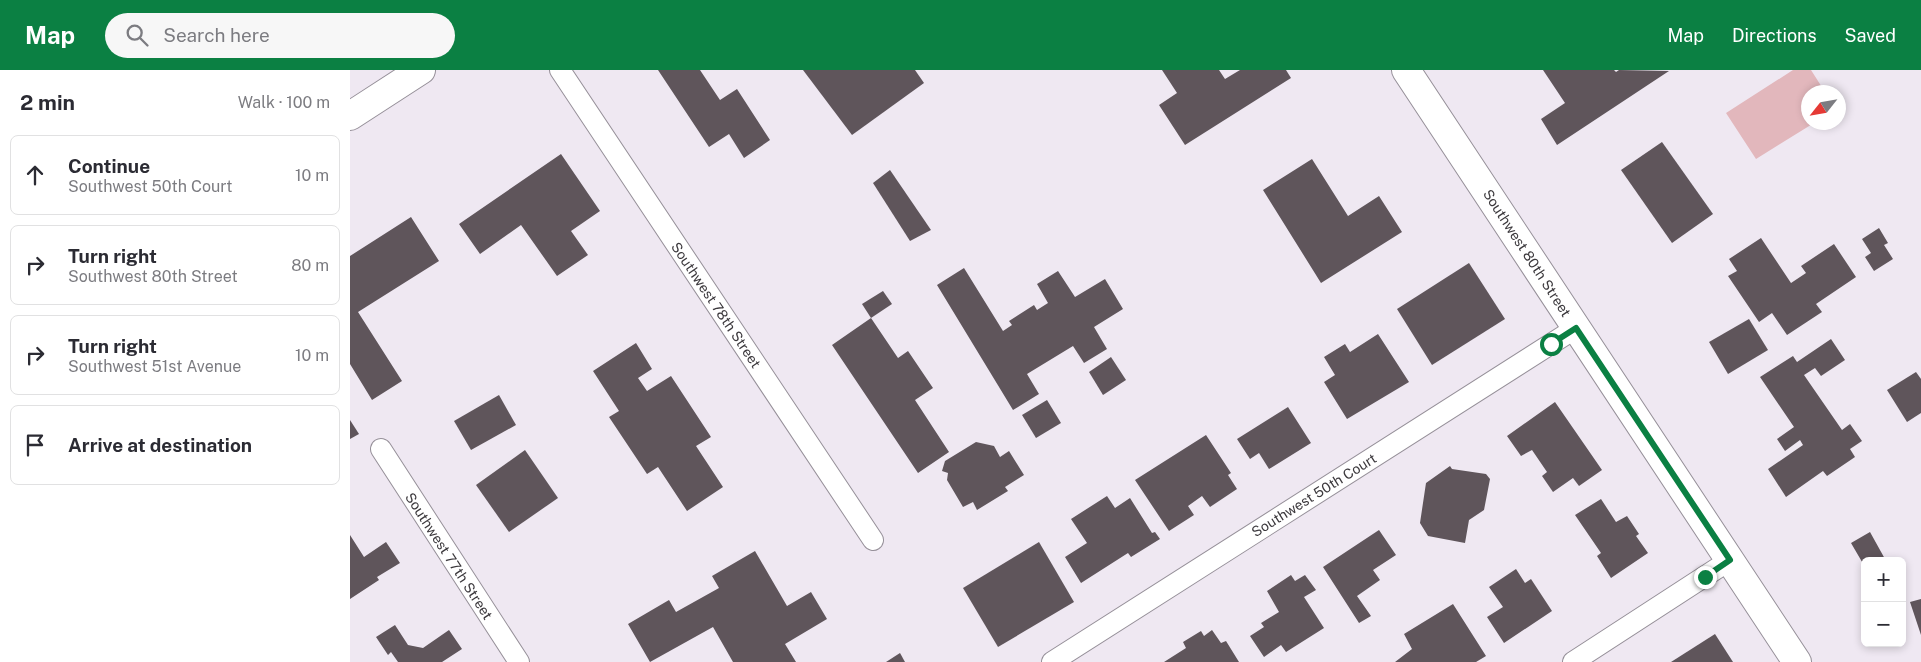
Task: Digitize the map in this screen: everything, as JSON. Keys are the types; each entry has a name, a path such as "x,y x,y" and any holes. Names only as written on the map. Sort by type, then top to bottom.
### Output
{"street":[{"path":"350,116 421,70"},
{"name":"Southwest 78th Street","path":"560,70 873,540"},
{"name":"Southwest 80th Street","path":"1406,70 1797,662"},
{"name":"Southwest 50th Court","path":"1052,662 1576,328"},
{"name":"Southwest 77th Street","path":"380,449 519,662"},
{"path":"1573,662 1730,560"}],"shaded area":[{"path":"1793,70 1811,70 1821,85 1801,85 1801,130 1803,130 1756,159 1726,113"}],"building":[{"path":"658,70 700,70 720,100 737,89 770,140 744,158 729,134 709,147"},
{"path":"803,70 915,70 924,83 852,135"},
{"path":"1162,70 1219,70 1225,79 1240,70 1286,70 1291,78 1185,145 1159,105 1177,93"},
{"path":"1543,70 1669,71 1557,145 1541,119 1565,103"},
{"path":"1662,142 1713,214 1672,243 1621,170"},
{"path":"561,154 600,211 571,231 588,255 557,276 521,225 480,254 459,224"},
{"path":"1312,159 1348,216 1379,196 1402,232 1321,283 1263,190"},
{"path":"890,170 931,230 910,241 873,183"},
{"path":"411,217 439,261 358,312 402,381 372,400 350,364 350,256"},
{"path":"1879,228 1888,243 1884,245 1893,259 1874,271 1865,257 1871,253 1862,239"},
{"path":"1761,238 1791,283 1806,273 1801,266 1834,244 1856,277 1816,304 1822,312 1787,335 1772,313 1759,322 1728,276 1737,271 1729,259"},
{"path":"1469,263 1505,319 1432,365 1397,309"},
{"path":"964,268 1003,331 1012,325 1009,321 1034,305 1037,310 1048,303 1037,284 1058,271 1075,297 1105,279 1123,309 1094,327 1107,349 1084,363 1073,346 1027,374 1039,394 1013,410 937,285"},
{"path":"883,291 892,304 871,318 862,304"},
{"path":"871,318 898,358 908,351 933,388 915,400 949,452 918,473 832,345"},
{"path":"1749,319 1768,350 1728,374 1709,342"},
{"path":"1378,334 1409,382 1347,419 1324,382 1335,375 1324,357 1345,344 1350,352"},
{"path":"1831,339 1845,360 1821,376 1815,368 1804,375 1842,430 1850,424 1862,441 1850,449 1855,457 1827,476 1823,471 1786,497 1768,469 1803,445 1800,440 1785,451 1777,439 1794,427 1760,377 1793,356 1797,362"},
{"path":"636,343 652,369 638,378 647,391 671,376 711,437 696,446 723,487 687,511 658,467 647,474 609,417 619,411 593,371"},
{"path":"1111,357 1126,380 1103,395 1089,372"},
{"path":"1916,372 1921,379 1921,413 1907,422 1887,390"},
{"path":"499,395 516,425 471,450 454,421"},
{"path":"1047,400 1061,423 1036,438 1022,415"},
{"path":"1555,402 1602,470 1579,486 1573,478 1553,492 1542,476 1547,472 1532,450 1521,456 1507,436"},
{"path":"1288,407 1311,443 1269,469 1259,453 1250,459 1237,439"},
{"path":"350,420 359,434 350,439"},
{"path":"1206,435 1231,473 1228,475 1237,489 1210,507 1202,496 1188,506 1194,515 1169,531 1135,480"},
{"path":"976,442 994,446 1000,457 1009,451 1024,475 1005,487 1008,491 977,510 973,502 963,507 947,480 948,473 942,471 945,461"},
{"path":"525,450 558,498 509,532 476,485"},
{"path":"1450,466 1452,469 1486,474 1490,479 1484,510 1469,520 1465,543 1428,536 1420,523 1426,483"},
{"path":"1107,496 1115,508 1130,498 1152,533 1155,532 1160,539 1131,557 1128,553 1081,583 1065,557 1087,543 1071,519"},
{"path":"1601,499 1616,522 1627,516 1639,534 1636,536 1648,553 1611,578 1597,556 1601,553 1575,515"},
{"path":"1379,530 1396,555 1373,570 1380,580 1357,596 1371,616 1359,623 1323,567"},
{"path":"1870,532 1884,557 1861,557 1861,560 1851,543"},
{"path":"350,535 364,557 386,542 400,563 377,577 379,580 350,599"},
{"path":"1039,542 1074,602 998,647 963,588"},
{"path":"755,551 787,606 811,592 827,619 785,644 796,662 733,662 713,627 650,662 628,624 669,600 676,612 719,588 712,576"},
{"path":"1516,569 1525,583 1531,579 1552,611 1504,643 1487,617 1503,607 1489,587"},
{"path":"1291,575 1295,581 1305,575 1316,590 1304,597 1324,628 1286,652 1281,645 1264,657 1250,636 1264,627 1261,623 1279,612 1267,591"},
{"path":"1921,599 1921,635 1910,602"},
{"path":"1453,604 1486,656 1476,662 1395,662 1412,649 1404,634"},
{"path":"395,625 408,645 423,648 449,630 462,649 442,662 398,662 391,652 388,655 376,637"},
{"path":"1212,630 1221,643 1226,641 1239,662 1164,662 1186,648 1183,642 1201,631 1204,636"},
{"path":"1715,634 1733,662 1671,662"},
{"path":"900,653 905,662 886,662"}],"route":[{"path":"1551,344 1576,328 1730,560 1705,577"}]}
